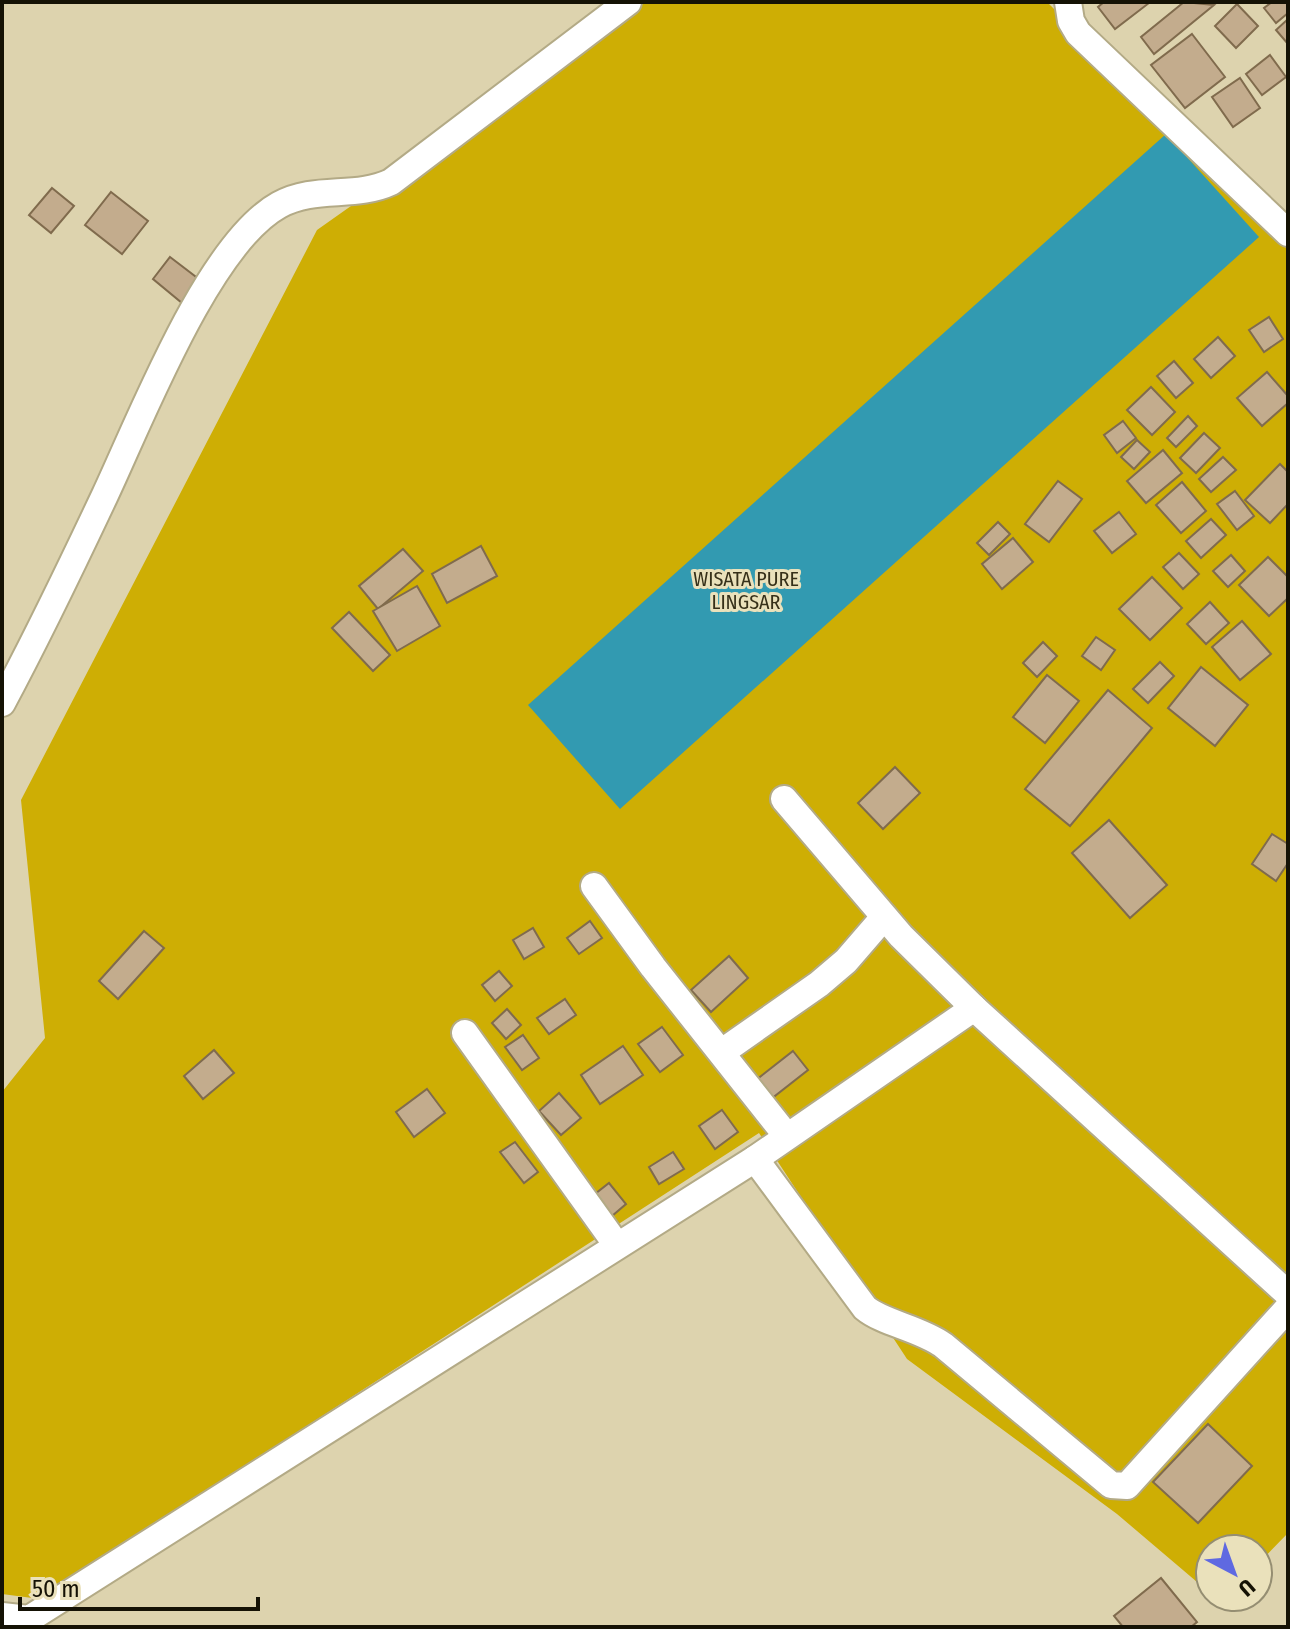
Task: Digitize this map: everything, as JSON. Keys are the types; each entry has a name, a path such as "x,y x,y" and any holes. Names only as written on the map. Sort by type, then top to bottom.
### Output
{"street":[{"path":"2,703 42,628 174,351 207,289 250,229 277,206 318,191 372,191 403,174 469,120 628,2"},
{"path":"1066,3 1078,33 1288,233"},
{"path":"784,799 884,917 974,1008 1288,1294"},
{"path":"594,886 786,1135"},
{"path":"722,1052 819,984 846,961 884,917"},
{"path":"2,1616 29,1619 616,1244 755,1159 974,1008"},
{"path":"465,1033 616,1244"},
{"path":"755,1159 865,1308 877,1316 923,1331 943,1345 1111,1485 1127,1486 1288,1308"}],"green space":[{"name":"WISATA PURE LINGSAR","path":"640,2 1047,2 1288,241 1288,1533 1274,1547 1274,1533 1194,1533 1194,1579 1117,1514 907,1359 759,1133 40,1599 2,1594 2,1092 45,1038 21,800 317,230"}],"water":[{"path":"1166,134 1259,237 620,809 528,705"}],"building":[{"path":"1104,2 1149,3 1115,29 1098,7"},
{"path":"1184,2 1214,5 1154,54 1141,37"},
{"path":"1272,2 1288,2 1288,13 1276,23 1264,8"},
{"path":"1237,4 1258,26 1236,48 1215,26"},
{"path":"1288,19 1288,44 1276,30"},
{"path":"1192,34 1225,77 1185,108 1151,65"},
{"path":"1270,55 1286,77 1262,95 1246,74"},
{"path":"1240,78 1260,108 1233,127 1212,97"},
{"path":"52,188 74,206 51,233 29,215"},
{"path":"111,192 148,221 122,254 85,225"},
{"path":"170,257 200,280 182,303 153,279"},
{"path":"1269,317 1283,339 1264,352 1249,330"},
{"path":"1218,337 1235,356 1211,378 1194,359"},
{"path":"1174,361 1193,383 1176,398 1157,376"},
{"path":"1267,372 1288,396 1288,403 1262,426 1237,398"},
{"path":"1151,387 1175,412 1152,435 1127,410"},
{"path":"1188,416 1197,426 1176,447 1167,438"},
{"path":"1123,421 1136,438 1117,453 1104,435"},
{"path":"1204,433 1220,448 1196,473 1180,458"},
{"path":"1137,440 1150,452 1134,469 1121,457"},
{"path":"1163,450 1182,473 1146,503 1127,481"},
{"path":"1223,457 1236,470 1211,492 1199,479"},
{"path":"1280,464 1288,472 1288,504 1270,523 1245,500"},
{"path":"1058,481 1082,499 1049,542 1025,524"},
{"path":"1182,482 1206,511 1181,533 1156,505"},
{"path":"1235,491 1254,516 1237,530 1217,504"},
{"path":"1119,512 1136,534 1112,553 1094,531"},
{"path":"1211,519 1226,535 1201,558 1186,541"},
{"path":"998,522 1010,534 989,555 977,543"},
{"path":"1013,538 1033,562 1002,589 982,564"},
{"path":"481,546 497,576 447,603 432,574"},
{"path":"403,549 423,571 378,609 359,586"},
{"path":"1179,553 1199,574 1183,589 1163,567"},
{"path":"1231,555 1245,571 1228,587 1213,571"},
{"path":"1268,557 1288,577 1288,598 1269,616 1239,585"},
{"path":"1152,577 1182,608 1150,640 1119,609"},
{"path":"417,586 440,626 397,651 373,611"},
{"path":"1210,602 1229,623 1206,644 1187,624"},
{"path":"349,612 390,655 373,671 332,628"},
{"path":"1242,621 1271,654 1240,680 1212,647"},
{"path":"1096,637 1115,650 1101,670 1082,656"},
{"path":"1043,642 1057,656 1037,677 1023,663"},
{"path":"1160,662 1174,676 1148,703 1133,689"},
{"path":"1201,667 1248,705 1215,746 1168,708"},
{"path":"1047,675 1079,701 1045,743 1013,717"},
{"path":"1108,690 1152,728 1070,826 1025,789"},
{"path":"895,767 920,793 883,829 858,803"},
{"path":"1109,820 1167,885 1130,918 1072,853"},
{"path":"1272,834 1288,844 1288,863 1276,881 1252,864"},
{"path":"590,921 602,938 579,954 567,938"},
{"path":"533,928 544,947 524,959 513,940"},
{"path":"144,931 164,948 118,999 99,981"},
{"path":"729,956 748,978 711,1012 691,990"},
{"path":"499,971 512,986 495,1001 482,985"},
{"path":"565,999 576,1015 549,1034 537,1018"},
{"path":"507,1009 521,1025 506,1039 492,1023"},
{"path":"662,1027 683,1055 660,1072 638,1044"},
{"path":"523,1035 539,1058 522,1070 505,1047"},
{"path":"623,1046 643,1075 600,1104 581,1075"},
{"path":"214,1050 234,1073 203,1099 184,1076"},
{"path":"793,1051 808,1070 771,1099 756,1080"},
{"path":"427,1089 445,1113 414,1137 396,1112"},
{"path":"559,1093 581,1118 561,1135 539,1111"},
{"path":"722,1110 738,1132 715,1149 699,1126"},
{"path":"515,1142 538,1172 524,1183 500,1152"},
{"path":"673,1152 684,1169 659,1184 649,1167"},
{"path":"609,1183 626,1204 612,1216 595,1194"},
{"path":"1208,1424 1252,1466 1198,1523 1153,1482"},
{"path":"1161,1578 1197,1622 1191,1627 1123,1627 1114,1616"}]}
